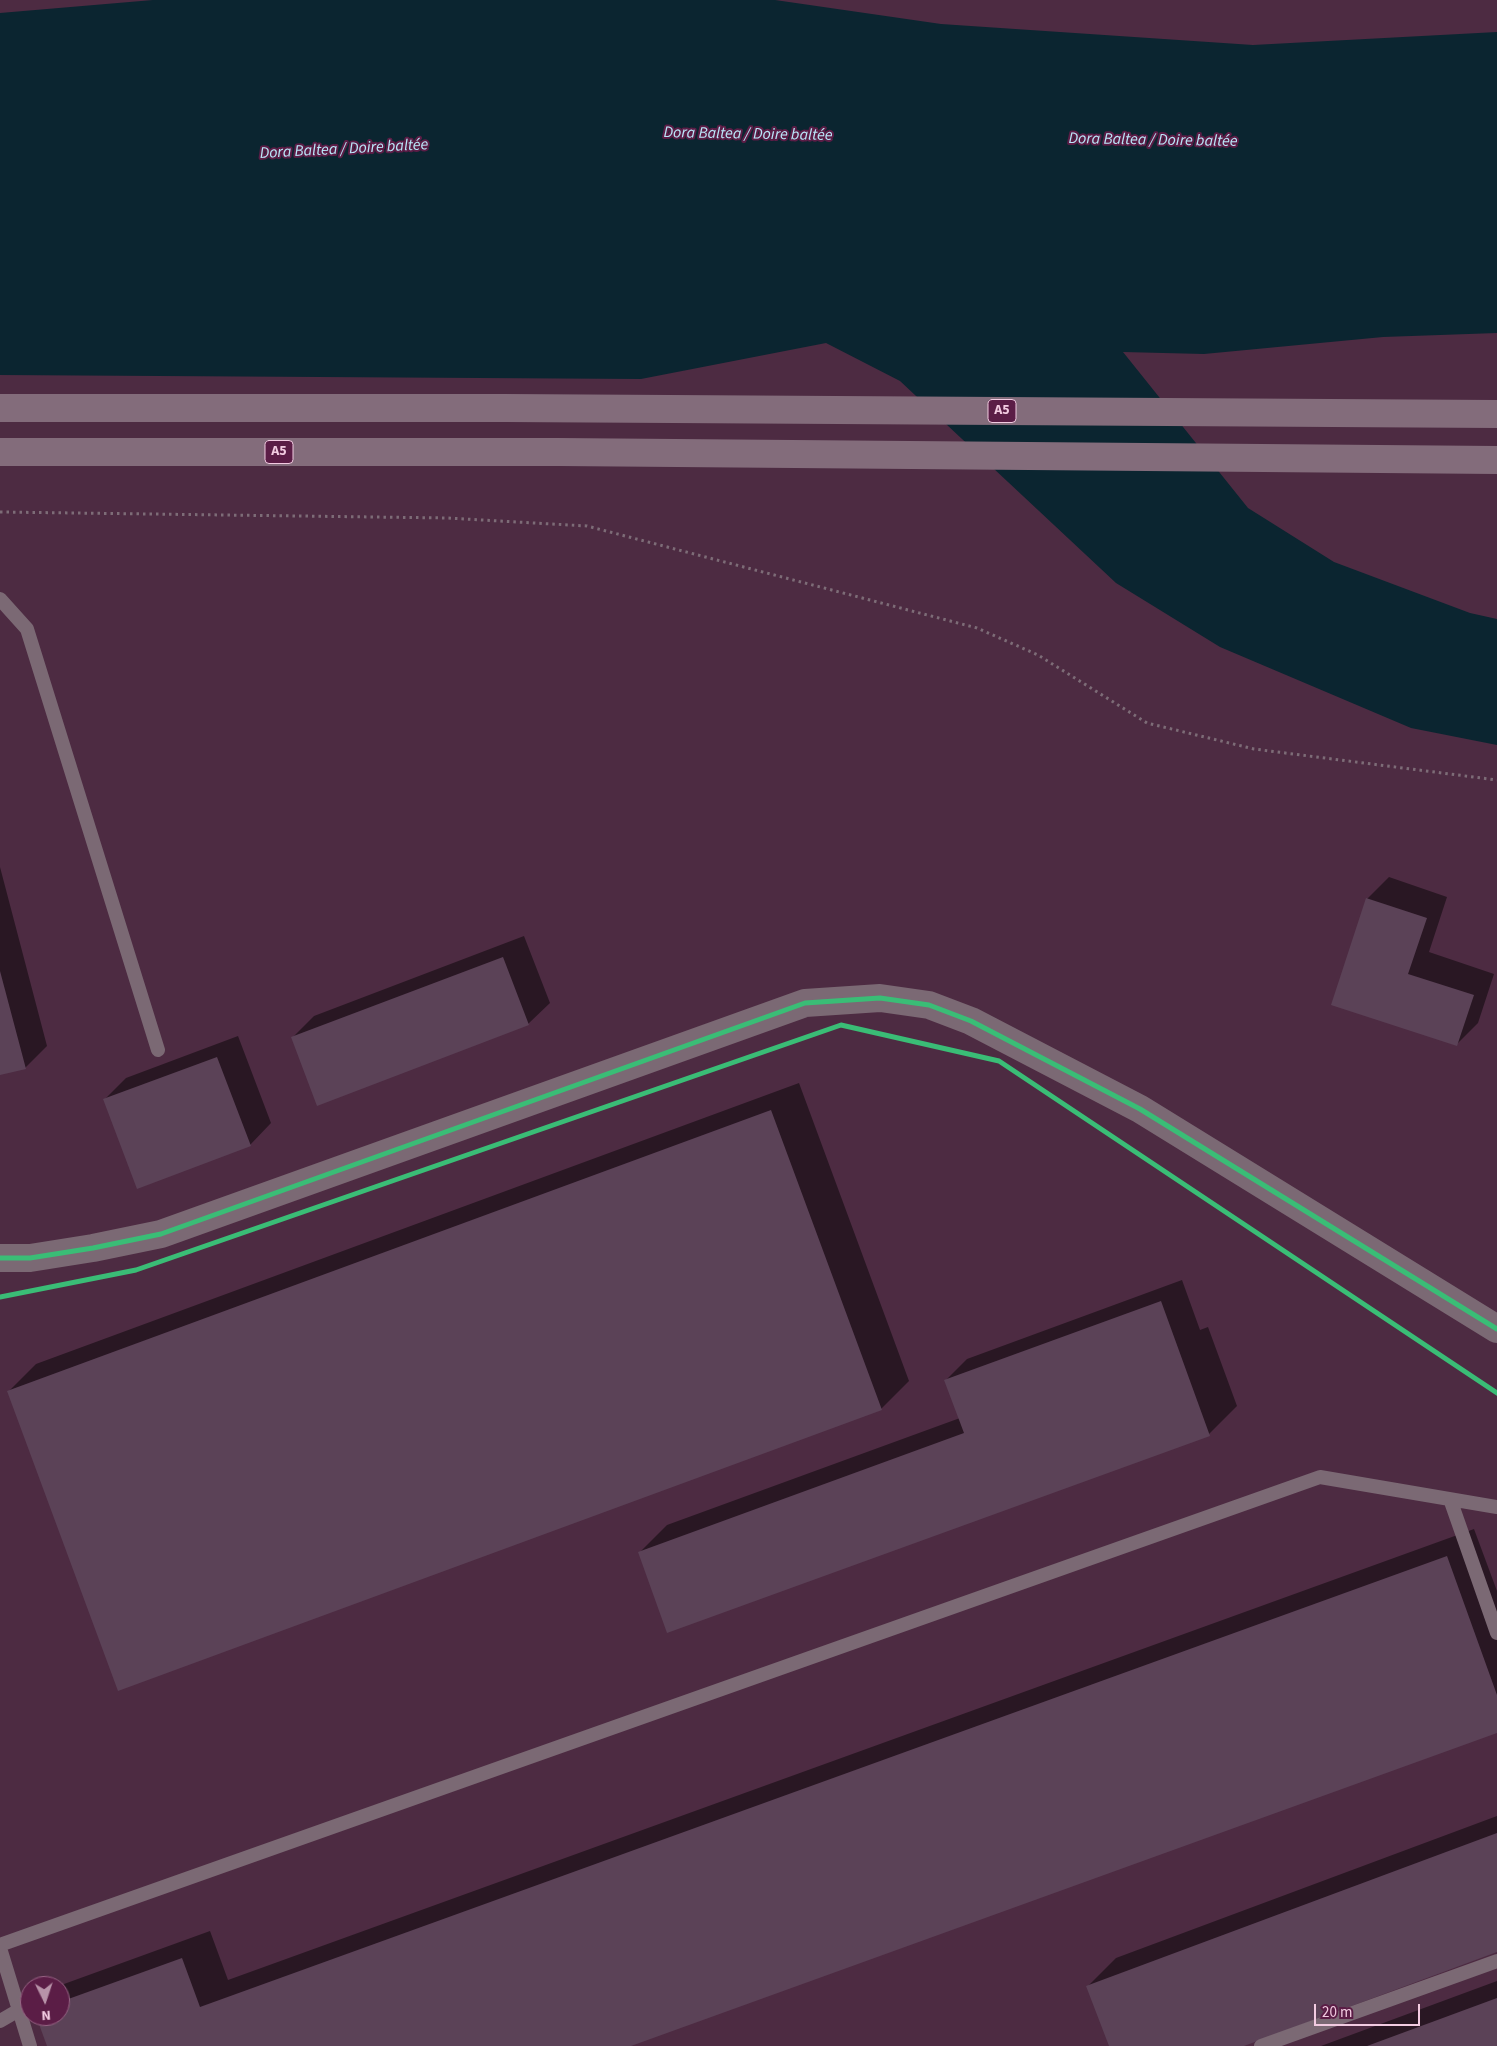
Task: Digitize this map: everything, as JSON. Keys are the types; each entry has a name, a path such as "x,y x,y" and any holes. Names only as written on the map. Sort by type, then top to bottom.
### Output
{"highway":[{"name":"A5","path":"0,408 506,408 1497,414"},
{"name":"A5","path":"0,452 559,452 1497,460"}],"street":[{"path":"0,1258 30,1258 93,1248 161,1234 805,1003 880,998 929,1005 970,1021 1140,1109 1497,1329"}],"lane":[{"path":"0,599 27,629 158,1050"},
{"path":"30,2046 0,1947 1320,1477 1497,1506"},
{"path":"1450,1498 1497,1633"},
{"path":"1261,2046 1497,1961"},
{"path":"0,2021 19,2010"}],"path":[{"path":"0,512 448,518 587,526 977,628 1038,655 1148,723 1254,749 1497,780"}],"water":[{"name":"Dora Baltea / Doire baltée","path":"153,0 775,0 941,24 1253,45 1497,32 1497,333 1383,337 1204,354 1123,352 1248,508 1334,562 1470,613 1497,619 1497,745 1411,728 1220,647 1116,583 900,381 826,343 641,379 0,375 0,13"}],"building":[{"path":"1366,898 1427,918 1408,974 1474,995 1457,1046 1331,1005"},
{"path":"503,957 529,1025 317,1106 291,1037"},
{"path":"0,971 26,1069 0,1075"},
{"path":"217,1057 251,1146 137,1189 103,1099"},
{"path":"771,1110 882,1410 118,1691 7,1391"},
{"path":"1161,1301 1210,1436 667,1633 638,1552 964,1433 944,1380"},
{"path":"1447,1556 1497,1695 1497,1733 631,2046 47,2046 40,2026 70,2026 70,1998 182,1958 200,2007"},
{"path":"1497,1833 1497,1952 1244,2046 1109,2046 1086,1986"},
{"path":"1497,1998 1497,2046 1367,2046"}],"cycle path":[{"path":"0,1258 30,1258 93,1248 161,1234 805,1003 880,998 929,1005 971,1021 1140,1109 1497,1329"},
{"path":"0,1297 136,1270 841,1025 999,1061 1497,1393"}]}
